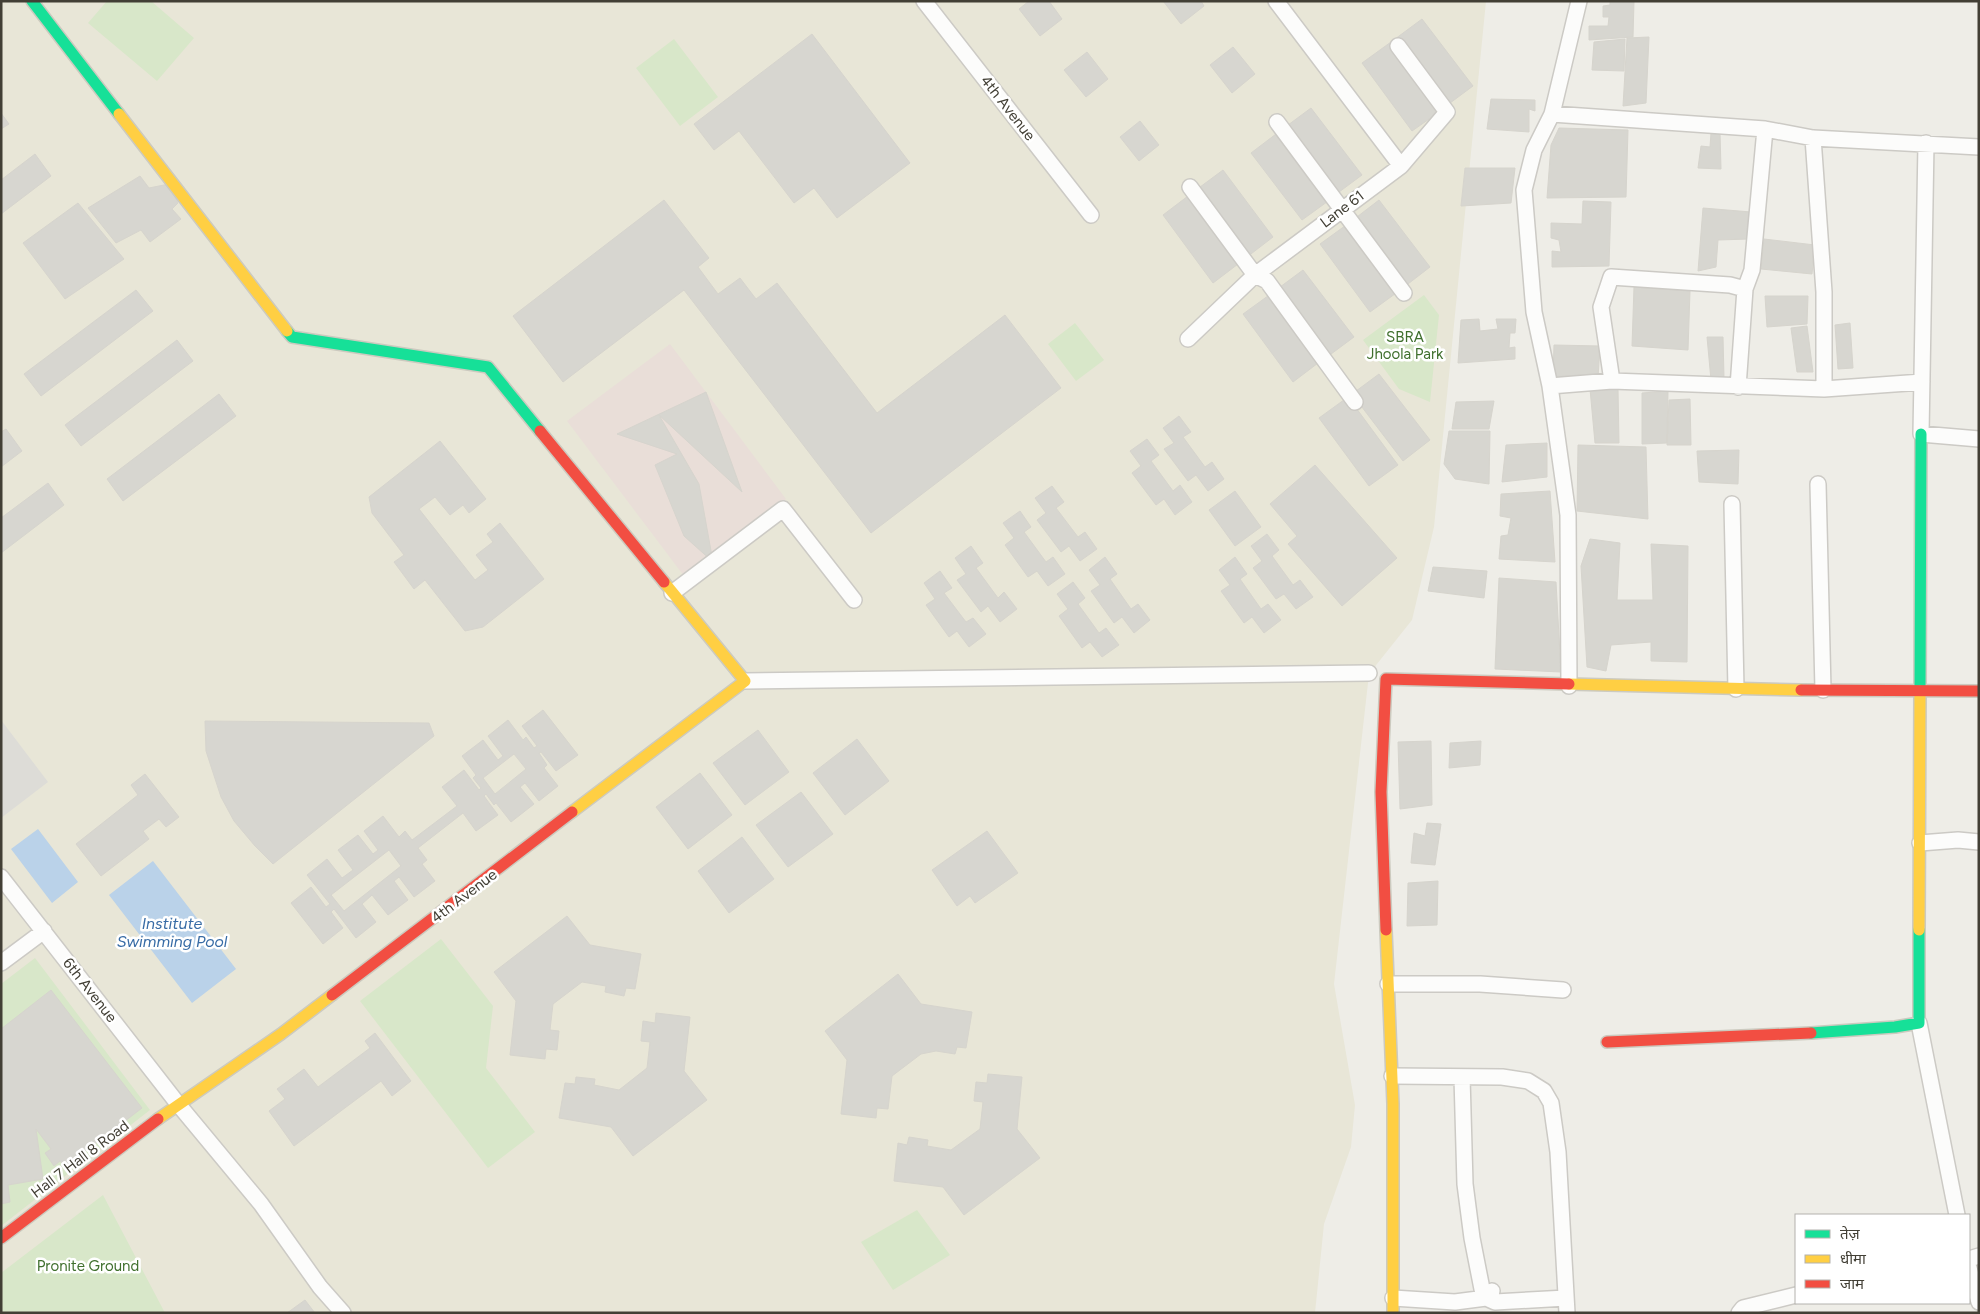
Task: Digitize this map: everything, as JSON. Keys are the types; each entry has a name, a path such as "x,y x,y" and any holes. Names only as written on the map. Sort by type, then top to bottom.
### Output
{"street":[{"path":"32,1 292,337 488,367 745,682 1368,674"},
{"name":"4th Avenue","path":"924,1 1091,215"},
{"path":"1276,1 1401,166"},
{"path":"1569,686 1568,515 1550,386 1534,312 1524,190 1534,150 1552,114 1579,1"},
{"name":"Lane 61","path":"1188,339 1255,274 1401,166 1447,112 1398,46"},
{"path":"1552,114 1766,129 1813,138 1979,147"},
{"path":"1277,122 1404,293"},
{"path":"1738,387 1745,289 1752,270 1766,129"},
{"path":"1813,138 1824,292 1824,389"},
{"path":"1926,143 1921,434 1919,1023 1934,1091 1945,1162 1957,1214"},
{"path":"1190,187 1255,274 1267,281 1356,402"},
{"path":"1612,381 1601,306 1611,277 1730,285 1745,289"},
{"path":"1550,386 1612,381 1824,389 1922,382"},
{"path":"1921,434 1979,438"},
{"path":"1818,484 1823,690"},
{"path":"1732,504 1736,689"},
{"path":"672,593 783,509 854,600"},
{"path":"1489,1295 1456,1307 1393,1305 1392,1076 1381,792 1386,679 1569,686 1979,692"},
{"name":"4th Avenue","path":"178,1104 289,1029 745,682"},
{"path":"1920,843 1958,840 1979,842"},
{"name":"6th Avenue","path":"1,877 178,1104 261,1204 320,1287 343,1313"},
{"path":"1,963 44,931"},
{"path":"1388,984 1480,984 1563,990"},
{"path":"1607,1042 1790,1035 1895,1027 1919,1023"},
{"path":"1392,1076 1502,1077 1528,1081 1544,1091 1551,1103 1558,1152 1566,1305 1495,1302 1482,1289 1472,1238 1465,1184 1462,1077"},
{"name":"Hall 7 Hall 8 Road","path":"1,1238 178,1104"},
{"path":"1970,1271 1979,1302"},
{"path":"1739,1313 1743,1308 1795,1295"}],"shaded area":[{"path":"1,1 1486,1 1434,527 1412,620 1369,674 1334,984 1355,1105 1351,1147 1324,1224 1315,1313 1,1313"},
{"path":"670,344 786,499 684,576 567,421"},
{"path":"1,720 48,782 1,818"}],"green space":[{"path":"107,1 151,1 194,38 157,81 88,23"},
{"path":"674,39 718,97 680,126 636,68"},
{"name":"SBRA Jhoola Park","path":"1424,295 1439,315 1430,402 1399,389 1363,340"},
{"path":"1075,323 1104,360 1076,381 1048,344"},
{"path":"441,939 493,1006 486,1068 535,1132 488,1168 360,1001"},
{"path":"35,958 150,1110 1,1226 1,984"},
{"name":"Pronite Ground","path":"103,1195 165,1313 1,1313 1,1273"},
{"path":"917,1210 950,1255 893,1290 861,1242"}],"water":[{"path":"38,829 78,882 52,903 11,849"},
{"name":"Institute Swimming Pool","path":"153,861 236,969 192,1003 109,895"}],"building":[{"path":"1029,1 1049,1 1062,19 1040,36 1019,9"},
{"path":"1163,1 1201,1 1204,6 1181,24"},
{"path":"1610,1 1634,1 1633,37 1589,40 1589,26 1608,26 1609,17 1603,17 1603,6 1610,5"},
{"path":"1422,19 1473,86 1446,106 1395,39"},
{"path":"812,34 910,163 837,218 814,188 794,203 739,131 714,150 694,124"},
{"path":"1649,37 1646,103 1623,106 1627,38"},
{"path":"1625,39 1624,71 1592,70 1594,42"},
{"path":"1391,42 1442,110 1412,131 1362,63"},
{"path":"1233,47 1255,74 1232,93 1210,65"},
{"path":"1087,52 1108,79 1086,97 1064,70"},
{"path":"1491,99 1535,100 1535,111 1529,109 1529,132 1487,129"},
{"path":"1311,108 1362,175 1335,195 1284,128"},
{"path":"1,113 9,124 1,129"},
{"path":"1140,121 1159,145 1139,161 1120,137"},
{"path":"1559,128 1628,130 1626,197 1547,198 1551,145"},
{"path":"1280,131 1331,199 1302,220 1251,153"},
{"path":"1711,133 1720,133 1721,169 1698,168 1701,146 1710,147"},
{"path":"35,154 51,176 1,214 1,180"},
{"path":"1465,168 1515,168 1511,203 1461,206"},
{"path":"1223,170 1273,237 1247,257 1196,190"},
{"path":"140,176 149,188 169,184 178,203 172,209 181,219 150,242 141,230 116,243 88,208"},
{"path":"1192,193 1242,261 1213,283 1163,215"},
{"path":"664,200 709,258 698,267 718,294 740,278 756,299 777,283 877,413 1005,315 1061,388 871,533 684,290 563,382 513,316"},
{"path":"1379,200 1430,267 1404,287 1353,220"},
{"path":"1583,201 1611,202 1609,266 1552,267 1552,251 1561,252 1559,240 1551,238 1551,223 1582,224"},
{"path":"78,203 124,259 65,299 23,243"},
{"path":"1703,208 1751,212 1749,239 1718,240 1716,267 1698,271"},
{"path":"1349,223 1399,291 1370,312 1320,244"},
{"path":"1764,239 1815,245 1812,274 1761,269"},
{"path":"1303,270 1354,337 1327,357 1276,290"},
{"path":"1634,287 1690,291 1688,350 1632,346"},
{"path":"136,290 153,311 41,396 24,374"},
{"path":"1272,293 1322,360 1293,382 1243,314"},
{"path":"1765,296 1808,296 1807,324 1767,327"},
{"path":"1479,319 1480,331 1498,329 1496,319 1516,319 1515,333 1510,333 1509,348 1515,347 1515,359 1458,363 1461,320"},
{"path":"1850,323 1853,368 1838,369 1835,325"},
{"path":"1807,326 1813,372 1797,372 1791,328"},
{"path":"1707,337 1723,337 1724,378 1711,380"},
{"path":"177,340 193,361 81,446 65,425"},
{"path":"1554,345 1600,346 1598,378 1553,376"},
{"path":"1379,374 1430,440 1403,461 1352,394"},
{"path":"1590,389 1618,389 1619,443 1595,443"},
{"path":"1668,391 1667,443 1642,444 1642,393"},
{"path":"706,392 742,492 659,415 699,484 713,562 684,536 655,465 677,454 617,434"},
{"path":"219,394 236,416 123,501 107,479"},
{"path":"1348,397 1398,465 1369,486 1319,418"},
{"path":"1690,399 1691,445 1667,445 1669,400"},
{"path":"1494,401 1489,429 1452,429 1456,402"},
{"path":"1179,416 1191,432 1183,437 1205,467 1212,462 1224,479 1208,491 1196,475 1188,481 1164,449 1174,443 1163,428"},
{"path":"6,429 22,451 1,467 1,432"},
{"path":"1449,431 1490,431 1489,484 1455,479 1444,464"},
{"path":"1147,439 1159,455 1151,461 1173,491 1180,485 1192,502 1175,515 1164,499 1156,505 1132,473 1141,466 1130,451"},
{"path":"440,441 486,499 469,513 463,505 450,515 435,497 419,509 475,580 488,570 476,555 493,542 487,534 500,523 544,579 483,627 465,631 425,580 414,589 394,562 404,555 372,513 369,497"},
{"path":"1547,443 1547,477 1502,482 1506,445"},
{"path":"1578,445 1646,447 1648,519 1577,511"},
{"path":"1739,450 1738,484 1699,482 1697,451"},
{"path":"1315,465 1397,558 1342,606 1288,544 1297,536 1270,504"},
{"path":"48,483 64,505 1,553 1,518"},
{"path":"1052,486 1064,502 1056,508 1078,537 1085,532 1097,549 1080,561 1069,546 1061,552 1037,520 1046,513 1035,498"},
{"path":"1235,491 1261,527 1235,546 1209,510"},
{"path":"1550,491 1555,562 1499,559 1501,536 1508,535 1511,518 1500,516 1501,494"},
{"path":"1020,511 1031,527 1024,532 1046,562 1053,557 1065,574 1048,586 1037,571 1028,577 1005,545 1014,538 1003,523"},
{"path":"1267,534 1279,550 1272,556 1293,585 1300,580 1313,597 1296,609 1284,594 1276,599 1253,568 1262,561 1251,546"},
{"path":"1590,539 1620,543 1617,600 1653,600 1651,544 1688,546 1687,662 1651,661 1651,642 1611,645 1606,671 1587,667 1581,566"},
{"path":"971,546 983,563 976,568 998,598 1004,592 1017,609 1000,622 988,606 981,612 957,580 966,574 955,558"},
{"path":"1105,557 1117,574 1110,579 1131,609 1138,604 1150,620 1134,633 1122,617 1114,623 1091,591 1100,585 1089,570"},
{"path":"1235,557 1247,574 1240,579 1261,609 1268,604 1281,620 1264,633 1252,617 1244,623 1221,591 1230,585 1219,570"},
{"path":"1433,567 1487,571 1484,598 1428,591"},
{"path":"940,571 952,588 944,593 966,622 973,618 986,634 969,647 957,631 949,637 926,605 935,599 924,583"},
{"path":"1499,578 1556,582 1561,672 1495,669"},
{"path":"1073,582 1085,598 1078,604 1099,633 1106,628 1119,645 1102,657 1090,642 1082,648 1059,616 1068,609 1057,594"},
{"path":"543,710 578,755 556,771 541,752 539,753 547,765 544,768 558,786 539,801 525,783 520,787 534,804 511,822 486,794 484,796 498,815 476,831 463,813 418,848 427,860 422,864 435,881 414,897 399,877 394,881 408,900 388,915 372,895 362,904 376,922 356,938 334,909 331,912 343,928 323,944 291,903 311,887 326,907 330,904 307,875 327,859 342,878 353,870 338,850 358,835 373,854 378,850 364,831 383,816 399,837 405,831 412,840 457,806 442,787 464,770 479,790 481,788 473,778 476,775 462,756 483,740 498,760 503,756 488,736 508,720 523,740 526,737 534,748 537,746 522,726","holes":["514,754 526,769 495,794 483,778","389,850 401,866 344,911 331,895"]},
{"path":"205,721 429,723 434,736 273,864 234,821 221,797 206,751"},
{"path":"758,730 789,772 745,805 713,763"},
{"path":"857,739 889,781 845,815 813,773"},
{"path":"1431,741 1432,805 1400,809 1398,742"},
{"path":"1481,741 1480,765 1449,768 1450,743"},
{"path":"700,773 732,815 688,849 656,807"},
{"path":"145,774 179,817 166,827 159,819 143,831 149,839 101,876 76,844 138,795 131,785"},
{"path":"801,792 833,834 788,867 756,825"},
{"path":"1427,823 1441,824 1435,865 1411,863 1414,833 1425,836"},
{"path":"987,831 1018,873 975,903 970,896 957,906 932,870"},
{"path":"742,837 774,879 729,913 698,871"},
{"path":"1438,881 1437,925 1407,926 1408,883"},
{"path":"567,916 590,945 641,954 635,989 626,988 624,996 605,992 606,986 582,982 553,1004 550,1030 559,1031 557,1050 546,1049 545,1059 510,1055 516,1001 494,972"},
{"path":"898,974 921,1004 972,1012 966,1048 957,1047 955,1054 936,1051 921,1054 892,1076 888,1109 877,1108 876,1118 841,1114 847,1060 825,1031"},
{"path":"51,990 142,1108 65,1167 60,1161 54,1166 45,1153 51,1149 36,1129 43,1179 8,1185 10,1202 1,1204 1,1029"},
{"path":"656,1013 690,1017 684,1071 707,1100 633,1156 611,1127 559,1118 565,1083 575,1084 576,1077 595,1079 594,1085 619,1090 647,1068 650,1042 641,1041 643,1021 655,1023"},
{"path":"375,1033 411,1081 392,1096 381,1081 294,1146 269,1111 285,1099 277,1089 304,1069 318,1087 370,1048 365,1041"},
{"path":"988,1074 1022,1077 1017,1129 1040,1158 964,1215 943,1187 894,1181 898,1143 907,1145 909,1137 928,1140 927,1146 951,1150 980,1129 983,1102 974,1101 976,1082 987,1083"},
{"path":"305,1300 315,1313 287,1313"}],"traffic: fast":[{"path":"32,1 119,114"},
{"path":"287,331 292,337 488,367 540,431"},
{"path":"1920,691 1921,434"},
{"path":"1811,1033 1895,1027 1919,1023 1919,930"}],"traffic: slow":[{"path":"119,114 287,331"},
{"path":"572,812 745,681 664,582"},
{"path":"1569,684 1801,690"},
{"path":"1919,930 1920,691"},
{"path":"1386,930 1393,1104 1393,1313"},
{"path":"158,1119 281,1034 332,995"}],"traffic: jam":[{"path":"540,431 664,582"},
{"path":"1386,930 1381,792 1386,679 1569,684"},
{"path":"1801,690 1979,691"},
{"path":"332,995 572,812"},
{"path":"1607,1042 1811,1033"},
{"path":"1,1238 158,1119"}]}
